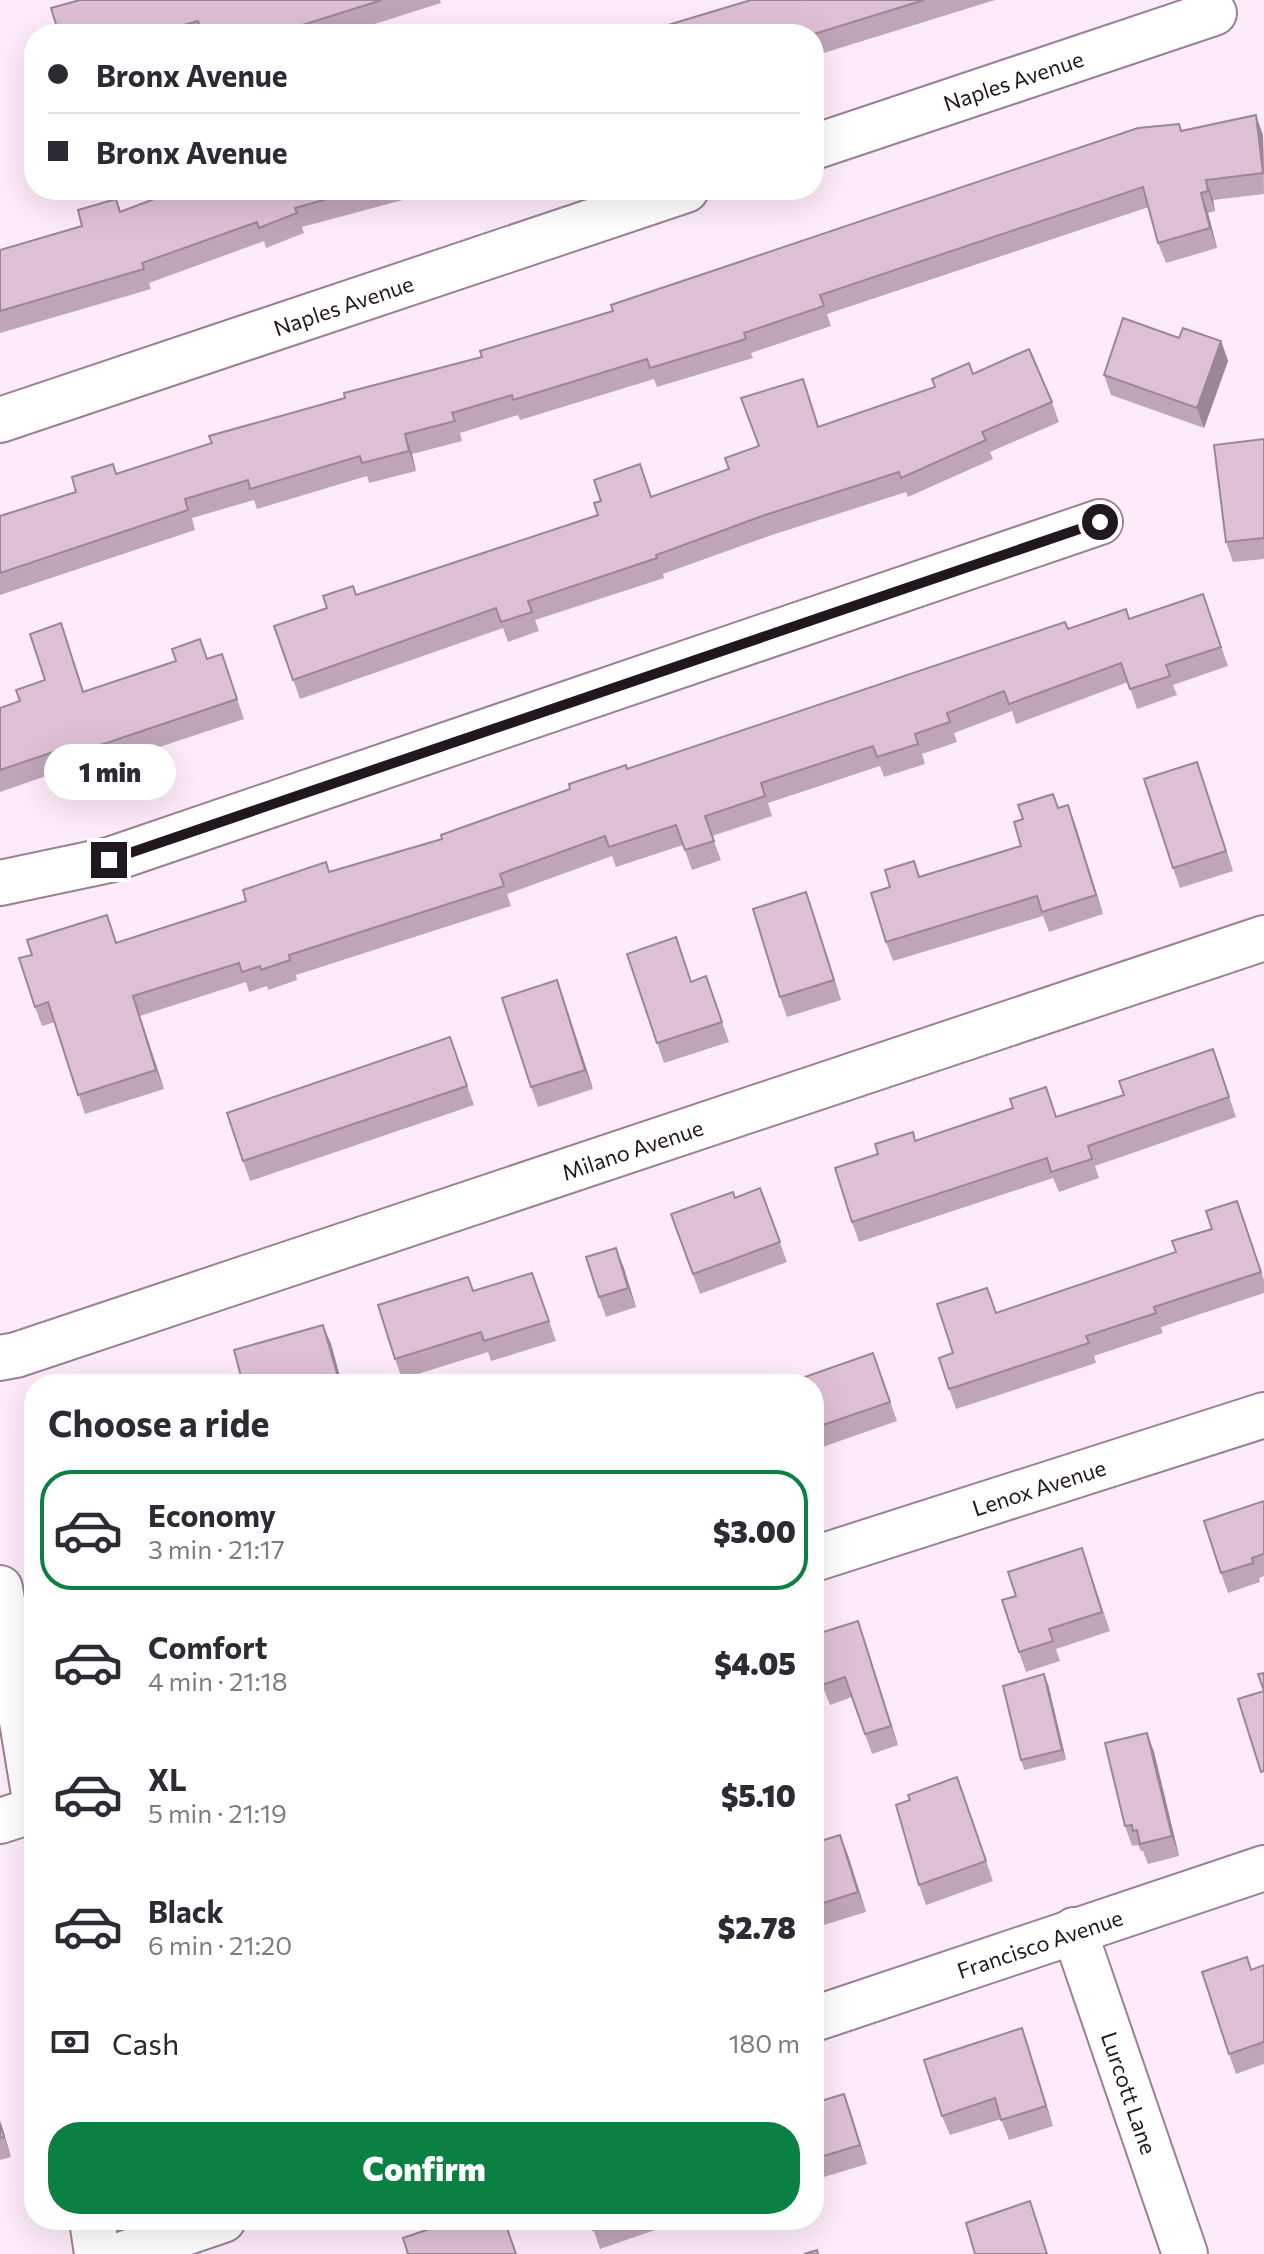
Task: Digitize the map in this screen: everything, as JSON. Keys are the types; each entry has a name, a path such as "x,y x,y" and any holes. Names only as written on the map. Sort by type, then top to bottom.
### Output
{"street":[{"name":"Naples Avenue","path":"824,144 1214,13"},
{"name":"Naples Avenue","path":"0,420 656,200"},
{"path":"0,883 109,860 1100,522"},
{"name":"Milano Avenue","path":"0,1358 1264,938"},
{"name":"Lenox Avenue","path":"824,1556 1264,1415"},
{"path":"0,1588 24,1733"},
{"path":"0,1821 24,1813"},
{"name":"Francisco Avenue","path":"824,2016 1264,1868"},
{"name":"Lurcott Lane","path":"1074,1930 1185,2254"},
{"path":"93,2230 97,2254"},
{"path":"123,2254 194,2230"}],"building":[{"path":"80,0 382,0 306,24 199,24 198,21 187,24 56,24 51,8"},
{"path":"751,0 924,0 824,31 824,24 671,24"},
{"path":"1256,115 1263,173 1206,180 1208,191 1201,193 1210,228 1158,243 1143,187 820,295 824,306 744,333 746,339 650,368 647,359 513,400 512,395 452,413 455,421 405,434 409,451 362,463 360,456 250,489 248,480 185,499 188,510 0,573 0,516 76,492 72,477 113,464 116,474 212,443 209,436 345,398 344,393 482,357 480,351 613,311 611,305 1138,128 1179,124 1181,131"},
{"path":"116,200 120,212 152,200 323,200 295,208 297,213 259,228 257,222 142,263 144,269 0,311 0,250 82,226 78,210"},
{"path":"1123,318 1179,338 1183,328 1221,341 1197,408 1104,375"},
{"path":"1029,349 1052,402 982,432 986,440 901,478 899,472 765,515 656,555 657,558 528,601 532,612 501,622 496,608 293,680 274,626 327,608 323,596 353,586 356,595 598,515 594,503 601,501 594,480 640,464 651,497 729,469 725,458 759,446 741,398 803,379 818,427 935,387 932,379 969,363 973,374"},
{"path":"1264,439 1264,538 1226,542 1214,445"},
{"path":"1203,594 1221,647 1166,665 1170,676 1130,689 1121,663 1009,704 1004,691 947,713 950,722 915,734 918,744 877,757 873,746 761,783 765,796 705,816 714,841 685,850 676,825 609,847 605,836 500,874 504,886 289,955 290,960 261,970 260,966 242,972 239,963 133,996 156,1070 78,1095 48,1002 35,1007 19,958 32,955 27,940 107,915 116,943 246,901 243,890 326,862 329,872 442,839 441,835 570,789 569,784 626,765 627,769 1065,622 1068,629 1126,609 1129,619"},
{"path":"61,623 83,692 176,661 172,649 200,639 207,659 222,654 237,699 65,757 62,749 0,770 0,708 20,701 16,690 45,680 30,634"},
{"path":"1197,762 1226,851 1173,868 1144,779"},
{"path":"1053,794 1058,808 1068,805 1096,895 1042,912 1037,896 886,942 871,893 890,887 885,870 914,861 919,877 1021,846 1014,822 1023,819 1018,805"},
{"path":"806,892 834,980 780,997 753,909"},
{"path":"676,937 691,982 706,976 722,1022 657,1043 627,954"},
{"path":"557,980 585,1070 531,1087 502,998"},
{"path":"450,1037 467,1086 243,1161 227,1113"},
{"path":"1213,1049 1229,1097 1088,1146 1092,1159 1051,1172 1047,1158 852,1222 835,1168 878,1154 875,1144 913,1132 915,1141 1013,1108 1010,1099 1046,1087 1056,1117 1124,1095 1119,1081"},
{"path":"760,1188 780,1242 693,1274 671,1214 733,1192 735,1198"},
{"path":"1237,1201 1261,1272 1154,1307 1156,1313 1086,1336 1089,1343 949,1389 939,1358 953,1353 937,1304 987,1288 996,1313 1176,1252 1172,1241 1212,1229 1206,1211"},
{"path":"616,1248 628,1288 599,1297 586,1257"},
{"path":"532,1273 549,1321 484,1341 481,1332 395,1359 378,1305 468,1277 473,1291"},
{"path":"323,1325 337,1374 240,1374 234,1350"},
{"path":"873,1353 890,1402 824,1425 824,1374 813,1374"},
{"path":"1264,1501 1264,1554 1252,1558 1253,1563 1221,1573 1204,1521"},
{"path":"1082,1548 1102,1612 1049,1629 1053,1641 1019,1652 1002,1600 1016,1596 1008,1572"},
{"path":"858,1621 891,1726 865,1734 845,1677 824,1684 824,1632"},
{"path":"1264,1673 1264,1691 1258,1674"},
{"path":"1044,1674 1062,1750 1021,1760 1003,1686"},
{"path":"1264,1691 1264,1771 1261,1772 1238,1699"},
{"path":"1147,1733 1172,1836 1140,1844 1137,1830 1133,1831 1132,1825 1125,1826 1105,1743"},
{"path":"957,1777 986,1861 919,1885 896,1805 910,1800 908,1795"},
{"path":"840,1835 858,1892 824,1903 824,1840"},
{"path":"1247,1957 1251,1970 1264,1965 1264,2042 1229,2054 1202,1972"},
{"path":"1022,2028 1046,2106 1001,2120 995,2098 942,2116 924,2060"},
{"path":"844,2094 860,2145 824,2156 824,2100"},
{"path":"1030,2201 1047,2254 975,2254 966,2223"},
{"path":"427,2230 508,2230 516,2254 408,2254 403,2238"}],"route":[{"path":"109,860 1100,522"}]}
